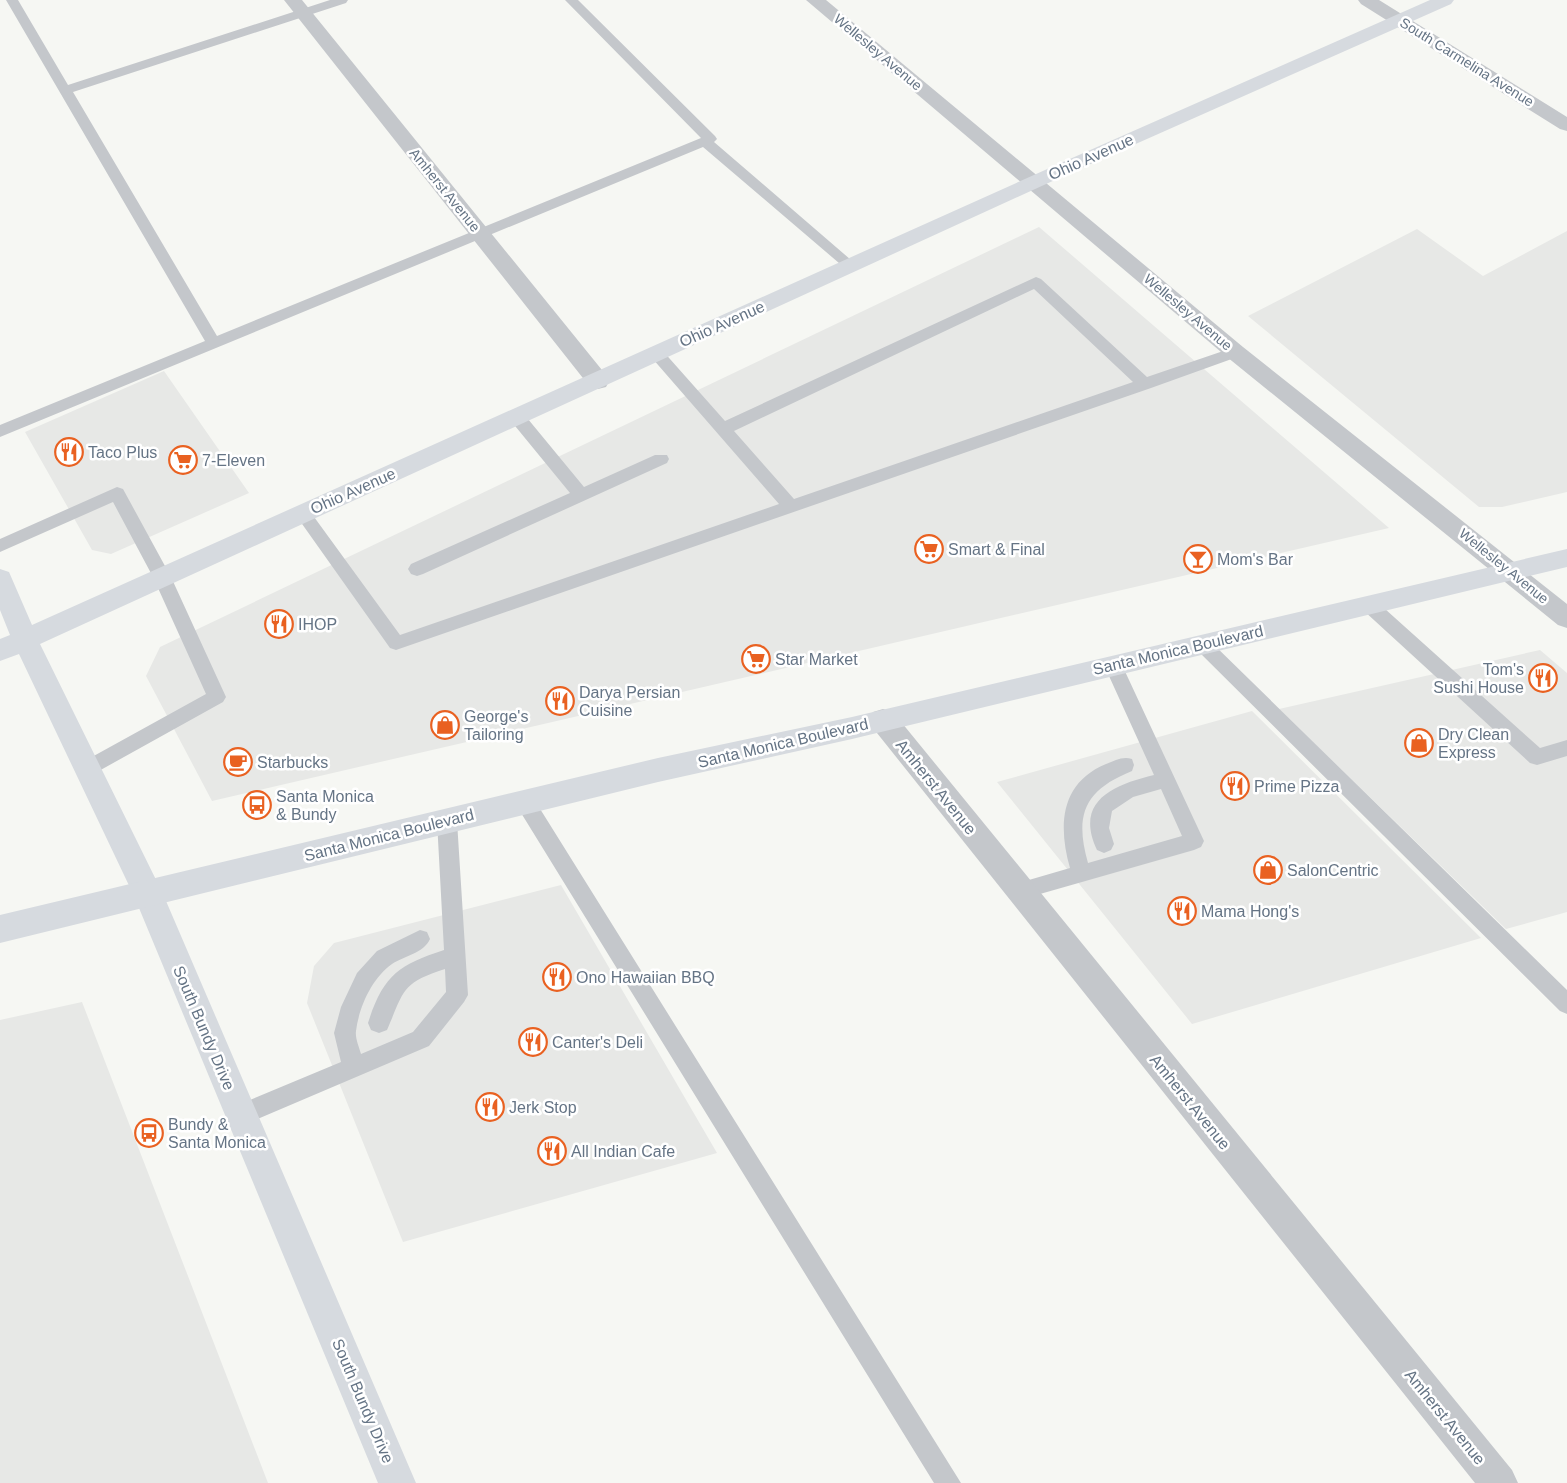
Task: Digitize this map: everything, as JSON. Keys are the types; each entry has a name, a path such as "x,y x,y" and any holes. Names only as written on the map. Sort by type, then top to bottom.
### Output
{"main road":[{"name":"Ohio Avenue","path":"0,651 1035,182 1445,0"},
{"name":"Santa Monica Boulevard","path":"0,929 524,802 883,720 1567,558"},
{"name":"South Bundy Drive","path":"0,579 25,640 148,894 397,1483"}],"street":[{"name":"Wellesley Avenue","path":"815,0 1035,182 1235,352 1567,618"},
{"name":"South Carmelina Avenue","path":"1367,0 1567,124"},
{"name":"Amherst Avenue","path":"298,6 598,381"},
{"name":"Amherst Avenue","path":"883,720 1498,1483"}],"lane":[{"path":"12,0 214,342"},
{"path":"65,90 298,6 342,0"},
{"path":"0,431 710,139 571,0"},
{"path":"704,141 850,266"},
{"path":"723,429 1036,282 1144,384"},
{"path":"303,514 396,643 1235,352"},
{"path":"656,354 791,506"},
{"path":"517,417 581,495"},
{"path":"417,569 661,459"},
{"path":"0,546 117,493 162,578 217,697 88,769"},
{"path":"1369,605 1537,756 1567,748"},
{"path":"1203,645 1567,1004"},
{"path":"1019,891 1194,841 1113,666"},
{"path":"1081,874 1073,847 1072,828 1079,797 1092,781 1107,771 1125,765"},
{"path":"1104,844 1099,833 1099,820 1103,809 1114,796 1132,787 1166,780"},
{"path":"524,802 948,1483"},
{"path":"241,1115 421,1039 457,995 447,821"},
{"path":"353,1068 345,1033 352,1007 364,980 384,958 420,939"},
{"path":"379,1023 384,1003 395,984 414,969 454,956"}],"shaded area":[{"path":"1039,227 1389,528 212,801 146,676 160,647"},
{"path":"1417,229 1483,276 1567,231 1567,492 1502,507 1479,507 1248,316"},
{"path":"164,371 249,493 111,554 92,550 25,432"},
{"path":"1540,650 1567,673 1567,912 1506,929 1279,709"},
{"path":"1252,711 1481,938 1192,1024 997,782"},
{"path":"561,885 717,1153 403,1242 307,1003 314,966 334,943"},
{"path":"82,1002 268,1483 0,1483 0,1020"}],"place":[{"name":"Taco Plus","path":"69,452"},
{"name":"7-Eleven","path":"183,460"},
{"name":"Smart & Final","path":"929,549"},
{"name":"Mom's Bar","path":"1198,559"},
{"name":"IHOP","path":"279,624"},
{"name":"Star Market","path":"756,659"},
{"name":"Tom's Sushi House","path":"1543,678"},
{"name":"Darya Persian Cuisine","path":"560,701"},
{"name":"George's Tailoring","path":"445,725"},
{"name":"Dry Clean Express","path":"1419,743"},
{"name":"Starbucks","path":"238,762"},
{"name":"Prime Pizza","path":"1235,786"},
{"name":"Santa Monica & Bundy","path":"257,805"},
{"name":"SalonCentric","path":"1268,870"},
{"name":"Mama Hong's","path":"1182,911"},
{"name":"Ono Hawaiian BBQ","path":"557,977"},
{"name":"Canter's Deli","path":"533,1042"},
{"name":"Jerk Stop","path":"490,1107"},
{"name":"Bundy & Santa Monica","path":"149,1133"},
{"name":"All Indian Cafe","path":"552,1151"}]}
